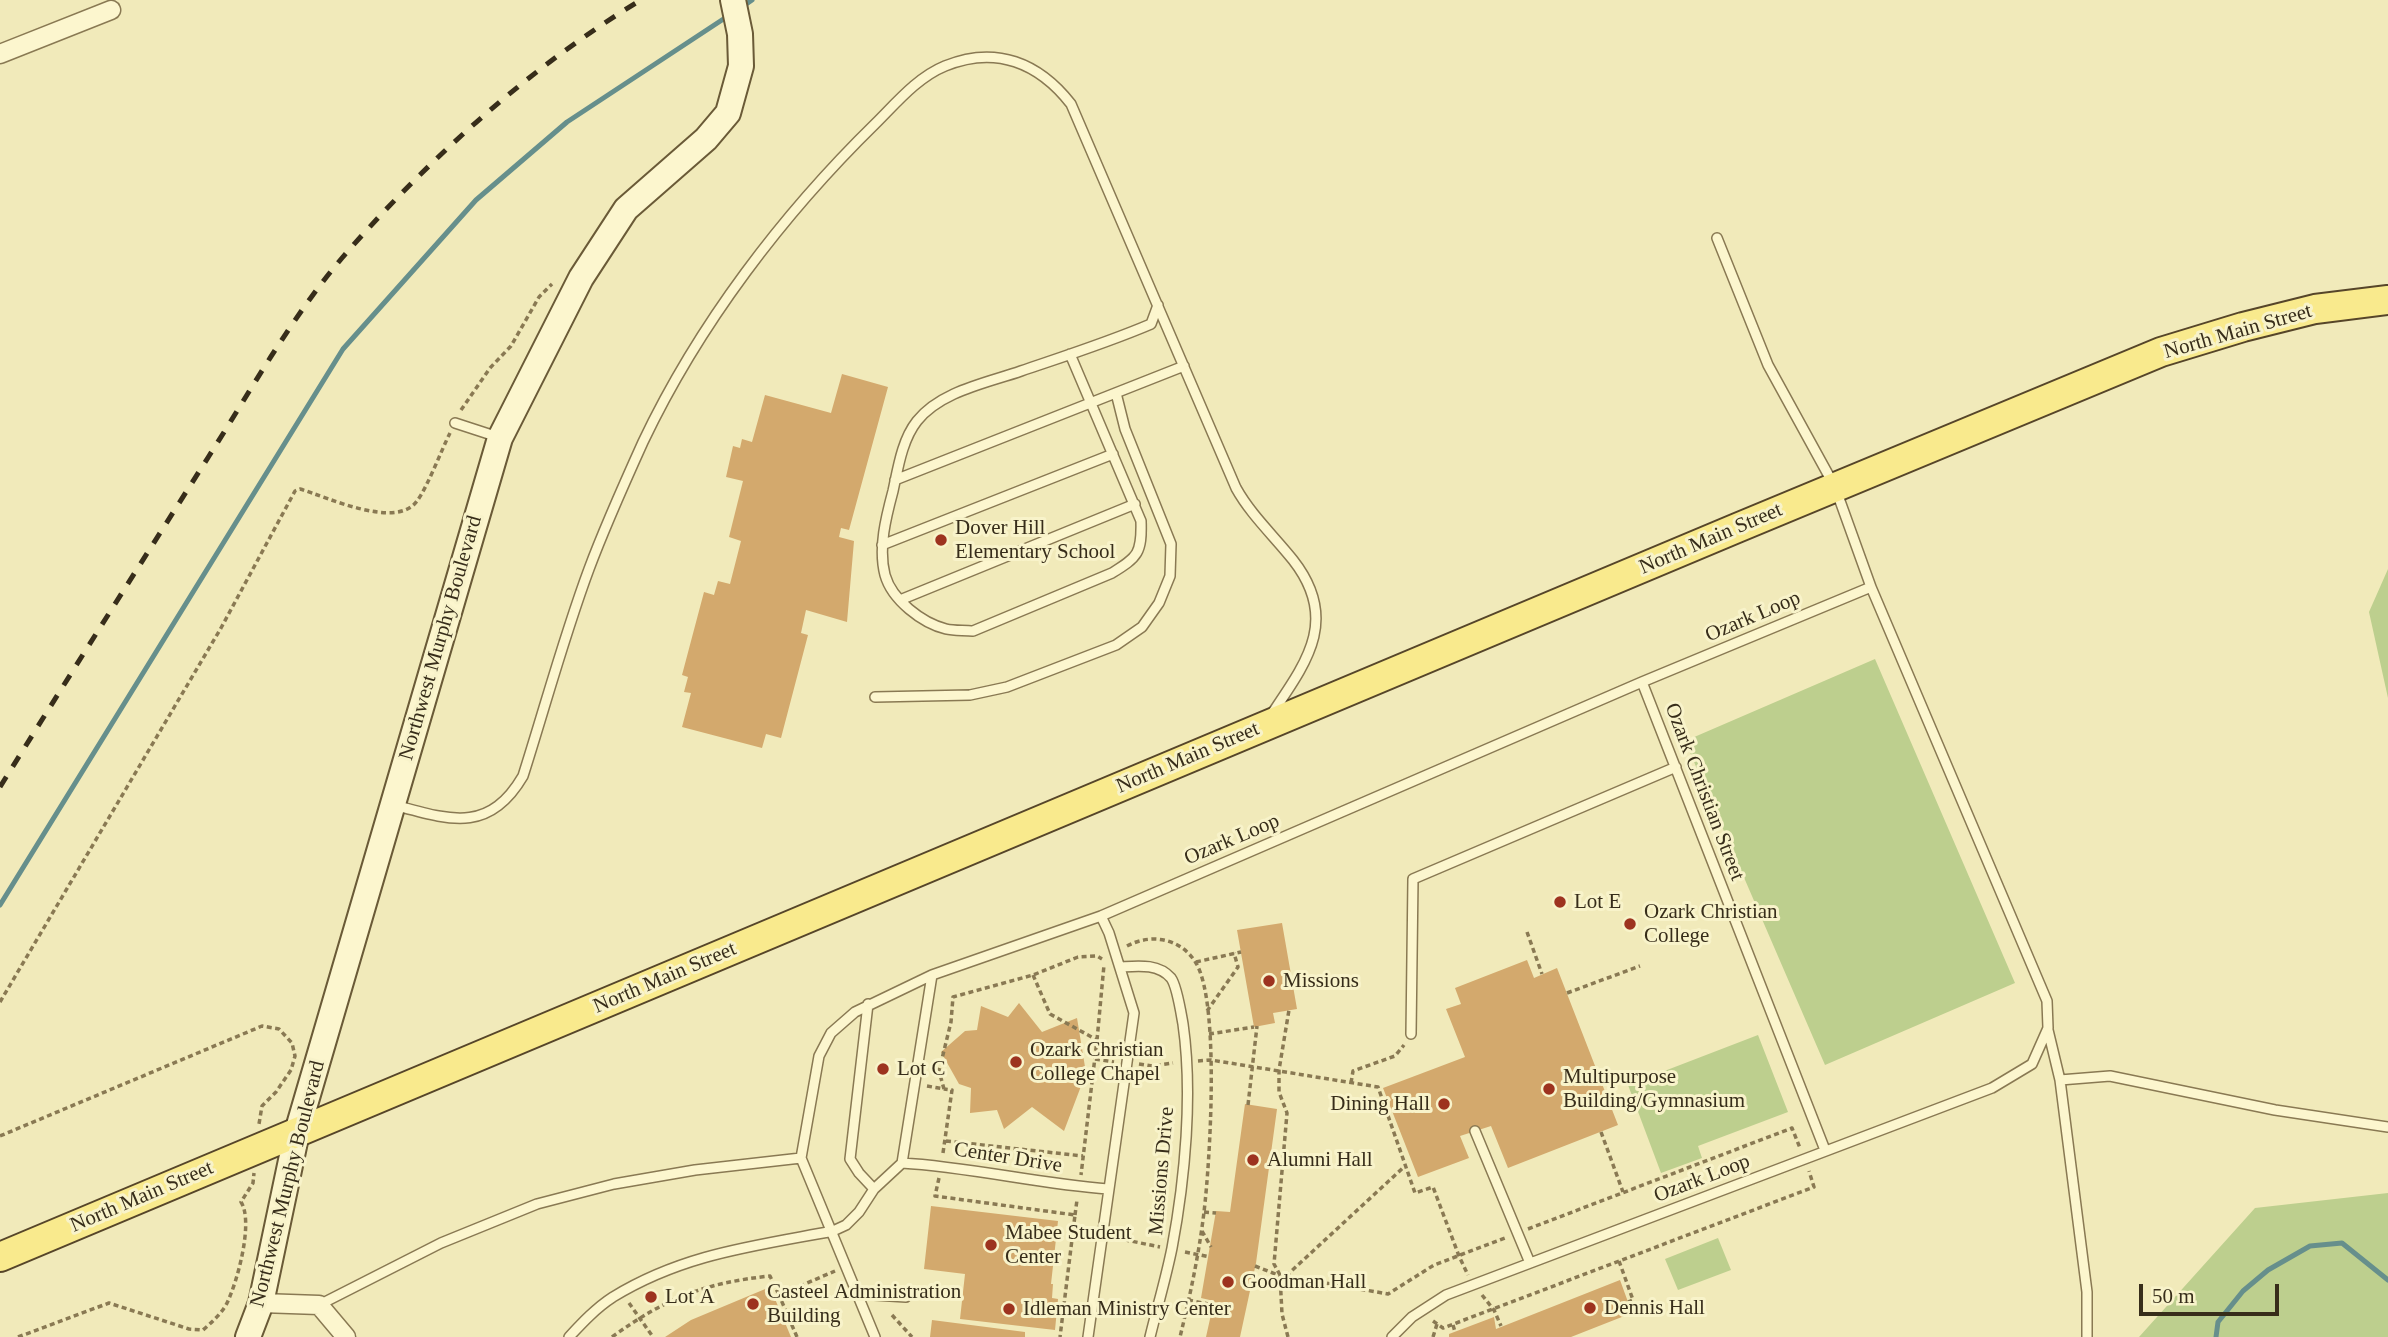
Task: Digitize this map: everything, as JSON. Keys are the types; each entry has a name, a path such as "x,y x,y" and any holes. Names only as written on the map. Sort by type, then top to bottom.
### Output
{"main road":[{"name":"North Main Street","path":"0,1257 2161,352 2315,309 2388,300"}],"street":[{"name":"Northwest Murphy Boulevard","path":"248,1337 261,1303 297,1132 500,438 581,278 626,209 706,139 728,113 741,66 740,34 733,0"},
{"path":"0,54 111,9"},
{"path":"261,1303 319,1305 346,1337"}],"lane":[{"path":"393,804 444,818 466,818 498,807 516,788 523,776 588,570 645,439 694,349 736,287 832,167 908,92 936,71 963,61 996,58 1031,67 1060,89 1072,104 1236,488 1245,504 1295,562 1307,582 1316,621 1315,639 1309,656 1263,727"},
{"path":"1717,239 1768,365 1835,487 1871,587 2047,1001 2048,1028 2060,1080 2087,1292 2087,1337"},
{"path":"1070,354 1141,521 1142,542 1133,560 1112,573 973,631 948,630 924,621 900,600 887,582 882,564 882,545 895,480 902,451 916,422 930,408 962,391 1152,324 1158,305"},
{"path":"895,480 1184,366"},
{"path":"875,697 971,695 1007,687 1116,645 1142,627 1159,603 1170,576 1171,544 1125,429 1116,393"},
{"path":"455,422 500,438"},
{"path":"882,545 1113,454"},
{"path":"900,600 1135,504"},
{"name":"Ozark Loop","path":"801,1158 819,1055 831,1033 868,1004 932,975 1101,916 1642,682 1871,587"},
{"name":"Ozark Christian Street","path":"1642,682 1825,1150"},
{"path":"1411,1034 1413,879 1676,767"},
{"path":"1088,1337 1134,1013 1110,933 1101,916"},
{"name":"Missions Drive","path":"1120,967 1145,966 1161,970 1172,979 1181,1012 1188,1062 1182,1178 1172,1249 1150,1337"},
{"path":"569,1337 611,1298 685,1262 716,1253 833,1231 846,1225 859,1212 874,1189 902,1163 932,975"},
{"path":"868,1004 850,1159 874,1189"},
{"name":"Ozark Loop","path":"1392,1337 1412,1317 1446,1295 1992,1088 2032,1064 2048,1028"},
{"path":"2060,1080 2110,1076 2275,1110 2388,1127"},
{"path":"1475,1131 1530,1263"},
{"path":"319,1305 441,1243 537,1204 614,1184 695,1170 801,1158 875,1337"},
{"name":"Center Drive","path":"902,1163 941,1165 1079,1187 1108,1189"},
{"path":"858,1294 906,1297"}],"path":[{"path":"0,1002 221,628 295,491 300,489 347,505 392,514 406,511 417,502 467,399 490,368 511,346 539,297 554,283"},
{"path":"1527,932 1542,974"},
{"path":"1196,962 1241,952"},
{"path":"1207,1011 1238,967 1234,953"},
{"path":"1060,1337 1095,1059 1103,960"},
{"path":"1567,993 1640,966"},
{"path":"1033,975 1050,1014 1097,1040"},
{"path":"944,1089 939,1071 951,1022 953,997"},
{"path":"1288,1337 1282,1314 1283,1276 1275,1264 1287,1113 1279,1092 1279,1070 1289,1010"},
{"path":"1209,1034 1255,1027 1248,1105"},
{"path":"1351,1083 1353,1071 1395,1056 1411,1034"},
{"path":"1095,1059 1152,1066 1211,1060 1378,1087 1415,1193 1433,1187 1458,1256"},
{"path":"1086,1073 1093,1076"},
{"path":"914,1084 952,1090 935,1196 1075,1215"},
{"path":"1255,1266 1283,1276 1388,1294 1434,1265 1792,1128 1814,1187 1453,1325 1443,1328 1431,1319"},
{"path":"1601,1132 1623,1192"},
{"path":"946,1140 1083,1156"},
{"path":"1283,1276 1405,1166"},
{"path":"1204,1212 1216,1213"},
{"path":"1073,1229 1210,1257"},
{"path":"1201,1230 1211,1247"},
{"path":"1180,1337 1197,1254"},
{"path":"1619,1261 1633,1300 1628,1302"},
{"path":"779,1295 847,1266"},
{"path":"612,1337 667,1301 733,1280 770,1276 797,1337"},
{"path":"622,1293 653,1337"},
{"path":"1188,1300 1213,1305"},
{"path":"1494,1310 1501,1326"},
{"path":"892,1315 912,1337"},
{"path":"1433,1337 1437,1324"},
{"path":"1453,1325 1455,1332"}],"green space":[{"path":"2388,569 2388,698 2369,612"},
{"path":"1875,659 2015,983 1825,1065 1685,741"},
{"path":"1758,1035 1788,1112 1698,1146 1702,1158 1661,1173 1628,1085"},
{"path":"2388,1193 2388,1337 2139,1337 2255,1208"},
{"path":"1718,1238 1731,1270 1678,1290 1665,1259"}],"building":[{"path":"842,374 888,387 849,530 841,528 839,537 854,541 847,622 806,610 801,633 808,635 781,738 766,734 762,748 682,727 691,693 684,692 688,677 682,675 704,592 714,595 718,581 730,584 741,541 729,537 743,481 726,477 733,446 740,448 742,439 752,442 765,395 831,413"},
{"name":"Missions","path":"1282,923 1297,1009 1273,1013 1275,1023 1254,1027 1237,930"},
{"name":"Multipurpose Building/Gymnasium","path":"1527,960 1534,978 1557,968 1618,1125 1508,1168 1491,1126 1460,1136 1469,1158 1418,1177 1383,1088 1465,1057 1446,1009 1461,1004 1455,988"},
{"name":"Ozark Christian College Chapel","path":"1019,1003 1042,1032 1077,1018 1086,1073 1064,1131 1032,1107 1004,1129 997,1110 970,1113 971,1088 959,1084 941,1052 965,1031 977,1030 981,1006 1008,1017"},
{"name":"Alumni Hall","path":"1245,1104 1277,1109 1256,1263 1240,1337 1206,1337 1214,1301 1201,1298 1216,1211 1230,1212"},
{"name":"Mabee Student Center","path":"931,1206 1058,1221 1051,1284 1052,1298 1058,1299 1055,1330 960,1319 965,1274 924,1269"},
{"name":"Dennis Hall","path":"1620,1280 1632,1313 1571,1337 1449,1337 1449,1334 1494,1317 1496,1329"},
{"name":"Casteel Administration Building","path":"770,1287 791,1337 665,1337 691,1320"},
{"path":"932,1320 1025,1332 1025,1337 930,1337"}],"waterway":[{"path":"742,7 752,0"},
{"path":"0,905 343,349 476,200 567,122 728,16"},
{"path":"2216,1337 2218,1322 2243,1291 2268,1270 2310,1246 2342,1243 2388,1280"}],"railway":[{"path":"0,787 272,355 323,281 374,222 482,117 560,55 641,0"}],"place":[{"name":"Dover Hill Elementary School","path":"941,540"},
{"name":"Lot E","path":"1560,902"},
{"name":"Ozark Christian College","path":"1630,924"},
{"name":"Missions","path":"1269,981"},
{"name":"Ozark Christian College Chapel","path":"1016,1062"},
{"name":"Lot C","path":"883,1069"},
{"name":"Multipurpose Building/Gymnasium","path":"1549,1089"},
{"name":"Dining Hall","path":"1444,1104"},
{"name":"Alumni Hall","path":"1253,1160"},
{"name":"Mabee Student Center","path":"991,1245"},
{"name":"Goodman Hall","path":"1228,1282"},
{"name":"Lot A","path":"651,1297"},
{"name":"Casteel Administration Building","path":"753,1304"},
{"name":"Dennis Hall","path":"1590,1308"},
{"name":"Idleman Ministry Center","path":"1009,1309"}]}
